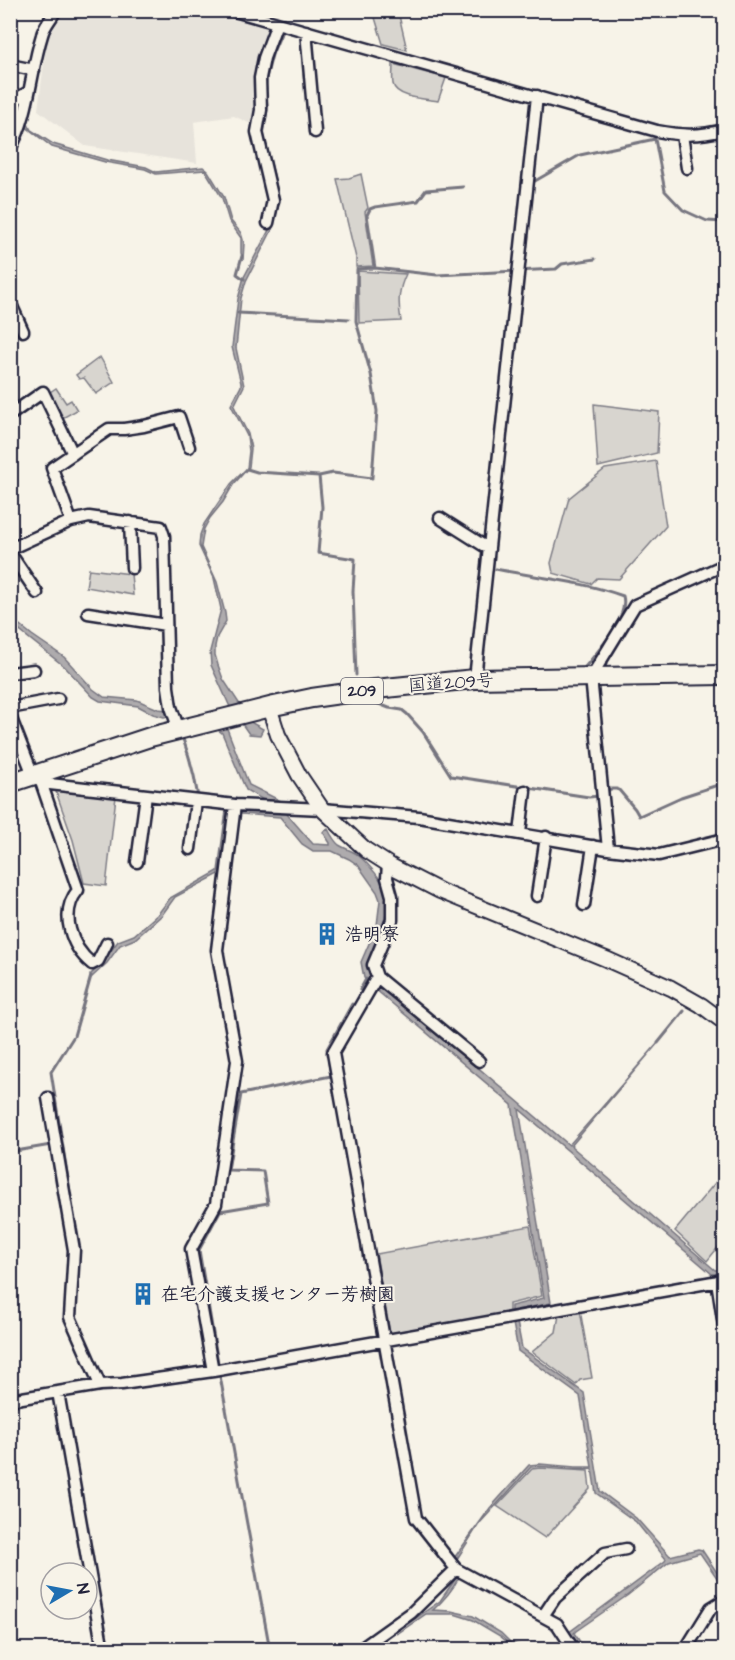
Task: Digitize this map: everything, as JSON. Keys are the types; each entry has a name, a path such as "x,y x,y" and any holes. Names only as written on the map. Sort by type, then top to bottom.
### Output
{"highway":[{"name":"国道209号","path":"10,783 37,777 150,737 312,698 475,679 724,675"}],"street":[{"path":"10,149 17,138 23,119 42,32 56,10"},
{"path":"231,10 657,130 682,135 724,133"},
{"path":"268,223 273,200 257,132 261,110 260,78 264,58 277,23"},
{"path":"306,31 315,132"},
{"path":"10,64 34,70"},
{"path":"10,102 29,92"},
{"path":"475,679 537,96"},
{"path":"682,135 687,168"},
{"path":"10,302 23,332"},
{"path":"10,415 43,392 73,454"},
{"path":"71,521 52,468 109,429 144,426 179,417 189,447"},
{"path":"37,593 10,551 71,521 89,517 161,527 164,536 168,687 171,707 179,730"},
{"path":"440,518 489,549"},
{"path":"130,522 132,568"},
{"path":"608,849 591,677 635,605 724,565"},
{"path":"88,613 166,625"},
{"path":"10,674 34,670"},
{"path":"10,708 58,699"},
{"path":"269,707 278,735 298,775 322,808 366,850 440,891 596,954 671,988 701,1005 724,1022"},
{"path":"10,716 37,777 78,890 72,897 69,908 70,928 74,942 83,957 92,964 98,961 107,943"},
{"path":"37,777 196,801 285,808 322,808 419,817 608,849 659,855 724,839"},
{"path":"520,833 525,792"},
{"path":"137,862 146,795"},
{"path":"190,849 196,801"},
{"path":"213,1371 191,1249 216,1204 237,1061 216,950 235,805"},
{"path":"537,896 546,837"},
{"path":"584,905 593,846"},
{"path":"388,864 387,878 392,896 392,920 373,965 377,976 479,1061"},
{"path":"377,976 333,1053 416,1518 456,1569 557,1624 574,1650"},
{"path":"48,1098 74,1250 70,1317 100,1385"},
{"path":"10,1400 100,1385 213,1371 721,1280 724,1326"},
{"path":"58,1392 103,1650"},
{"path":"543,1616 555,1598 605,1553 626,1549"},
{"path":"359,1650 411,1613 456,1569"},
{"path":"685,1650 711,1608 724,1600"}],"shaded area":[{"path":"65,11 279,11 255,64 253,76 255,126 234,116 194,122 197,163 85,146 38,110 47,39"},
{"path":"373,11 398,11 407,50 383,44"},
{"path":"277,32 282,33 267,77 268,108 264,134 280,201 272,230 246,281 241,298 236,348 244,386 234,406 248,434 251,449 249,467 210,518 204,529 201,547 217,582 225,613 226,621 215,646 218,665 223,679 252,723 263,729 260,735 249,734 230,707 211,665 210,651 221,609 214,578 199,546 204,524 231,484 247,468 249,451 247,436 231,405 241,386 232,347 238,299 244,277 270,228 278,201 262,139 265,74"},
{"path":"393,64 446,78 438,101 412,97 395,89"},
{"path":"10,113 53,144 107,160 146,167 156,172 203,167 208,171 224,197 231,221 241,233 244,243 243,260 241,238 229,221 222,198 205,170 156,174 145,169 105,162 52,147 26,127 18,124 11,125"},
{"path":"361,174 368,208 365,212 373,266 356,267 356,258 337,179"},
{"path":"358,271 406,274 399,297 401,321 359,323"},
{"path":"100,357 114,382 96,394 84,378 79,379 76,375"},
{"path":"56,388 66,403 71,400 77,410 59,420 50,392"},
{"path":"594,404 659,412 657,453 598,467"},
{"path":"656,461 666,526 619,579 597,578 591,584 553,573 551,563 569,498 605,469"},
{"path":"89,569 131,574 133,595 86,587"},
{"path":"10,617 64,657 93,689 104,697 137,700 158,709 167,710 169,716 153,714 138,706 100,701 93,697 65,667 11,624"},
{"path":"226,726 249,785 283,802 285,812 313,844 330,845 323,832 328,829 337,843 359,856 381,881 387,898 386,911 384,923 371,955 369,965 371,975 367,981 364,978 361,962 377,925 380,900 358,865 332,851 313,851 302,844 280,817 229,813 219,874 175,897 162,915 135,939 120,945 107,963 91,978 90,975 118,941 134,935 158,914 170,898 218,871 226,811 271,804 246,790 222,733 214,727"},
{"path":"55,789 116,796 106,886 84,883 73,840"},
{"path":"380,984 569,1145 658,1043 571,1146 715,1270 724,1269 724,1274 712,1274 519,1109 551,1303 511,1312 511,1306 544,1298 512,1105 375,989"},
{"path":"724,1172 724,1240 707,1261 675,1231"},
{"path":"530,1226 542,1296 509,1304 509,1313 390,1333 376,1254"},
{"path":"580,1310 592,1378 580,1380 576,1385 532,1352 556,1332 559,1315"},
{"path":"517,1322 522,1348 584,1393 600,1491 636,1518 670,1556 702,1550 724,1583 724,1588 700,1553 669,1562 628,1595 576,1631 574,1633 585,1649 578,1649 568,1633 666,1559 636,1522 596,1493 592,1469 531,1467 479,1524 457,1559 454,1558 490,1508 529,1465 592,1467 580,1396 518,1351 513,1323"},
{"path":"532,1469 588,1471 590,1489 545,1538 497,1506"},
{"path":"456,1578 458,1579 450,1592 433,1610 473,1616 501,1633 511,1643 530,1649 513,1647 500,1636 473,1620 454,1614 426,1614 397,1634 396,1632 440,1601"}],"waterway":[{"path":"535,181 580,155 655,139 665,191 683,210 707,221 724,222"},
{"path":"372,477 377,411 371,374 356,321 357,269 375,268 367,215 370,209 375,207 418,201 426,190 463,187"},
{"path":"242,256 237,274 244,279"},
{"path":"375,268 437,275 556,269 562,264 595,259"},
{"path":"238,313 349,319"},
{"path":"247,469 257,472 319,476"},
{"path":"356,675 353,591 355,559 318,553 322,507 319,476 333,473 372,478"},
{"path":"496,569 576,583 623,596 624,605 617,624 585,667"},
{"path":"366,701 402,710 407,714 423,732 451,776 589,797 599,796"},
{"path":"179,737 183,739 188,753 198,797"},
{"path":"605,795 610,789 619,790 639,816 681,797 724,783"},
{"path":"70,1192 51,1072 74,1036 91,976"},
{"path":"360,990 366,979"},
{"path":"218,1363 199,1250 220,1211 268,1203 263,1171 228,1170 241,1094 331,1076 327,1049 352,1004"},
{"path":"658,1043 684,1011"},
{"path":"10,1152 51,1145"},
{"path":"220,1376 270,1650"}],"place":[{"name":"浩明寮","path":"327,934"},
{"name":"在宅介護支援センター芳樹園","path":"143,1294"}]}
